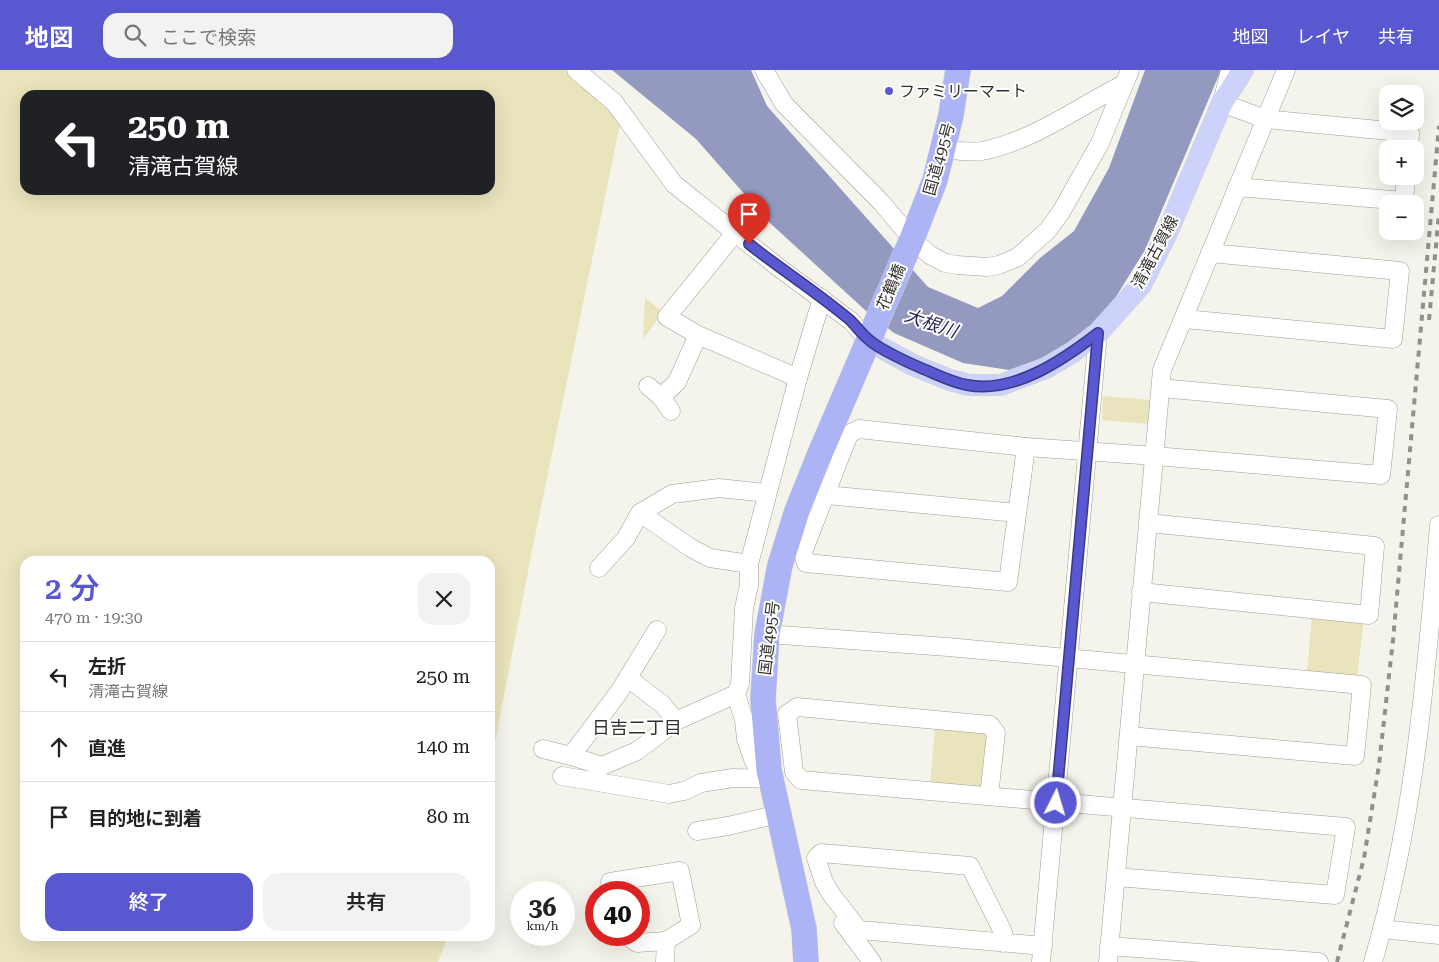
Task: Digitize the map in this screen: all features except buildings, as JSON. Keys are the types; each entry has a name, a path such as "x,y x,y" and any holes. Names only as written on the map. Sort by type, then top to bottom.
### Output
{"highway":[{"name":"国道495号","path":"910,242 935,180 951,115 958,70"},
{"name":"花鶴橋","path":"871,334 910,242"},
{"name":"国道495号","path":"806,962 804,929 770,774 763,699 769,623 780,565 797,511 822,447 871,334"}],"main road":[{"name":"清滝古賀線","path":"871,334 912,364 969,386 1001,385 1046,368 1073,352 1098,333 1141,285 1154,261 1222,103 1244,70"}],"street":[{"path":"576,70 614,102 674,184 778,267 871,334"},
{"path":"764,70 784,104 875,196 910,242 945,263 987,267 999,265 1018,257 1048,230 1061,212 1100,143 1127,77"},
{"path":"1230,70 1222,103 1266,119 1410,133 1410,140"},
{"path":"1286,70 1162,370 1109,954 1319,962"},
{"path":"943,149 980,151 1028,136 1092,100 1127,77"},
{"path":"1237,187 1404,202 1405,185"},
{"path":"735,233 667,317 698,335 798,378"},
{"path":"1184,319 1393,339 1400,271 1210,253"},
{"path":"770,774 758,769 753,759 746,739 744,720 736,694 740,684 744,608 749,585 749,564 798,378 822,298"},
{"path":"1003,943 1003,932 970,866 821,853 816,858 824,882 831,894 859,930 1003,943 1042,954 1098,333"},
{"path":"660,398 677,382 698,335"},
{"path":"1026,447 1008,582 806,563 803,552 849,434 859,429 1026,447 1381,475 1388,409 1161,388"},
{"path":"599,568 626,538 640,513 672,494 719,488 767,493"},
{"path":"826,495 1017,513"},
{"path":"640,513 691,548 710,558 749,564"},
{"path":"1142,592 1369,615 1375,546 1149,523"},
{"path":"1373,962 1401,847 1413,779 1436,590 1439,526"},
{"path":"744,608 769,623 948,647 1069,660 1362,685 1355,756 1129,736"},
{"path":"571,756 620,692 657,630"},
{"path":"628,678 662,704 676,721"},
{"path":"543,749 602,766 638,751 676,721 736,694"},
{"path":"989,796 996,733 990,725 797,707 788,714 794,772 801,780 1346,827 1335,895 1116,876"},
{"path":"562,776 670,794 684,791 701,783 770,774"},
{"path":"697,831 779,814"},
{"path":"636,881 680,871 690,926 666,941 650,942"},
{"path":"794,878 817,888 872,962"},
{"path":"1382,930 1439,935"},
{"path":"665,962 666,941"}],"shaded area":[{"path":"0,70 588,70 625,100 532,551 495,742 495,556 20,556 20,941 446,941 438,962 0,962"},
{"path":"645,298 663,312 643,339"},
{"path":"1103,396 1151,400 1149,424 1102,420"},
{"path":"1312,613 1364,618 1357,679 1307,673"},
{"path":"935,728 988,733 983,791 930,787"}],"water":[{"name":"大根川","path":"612,70 751,70 767,106 928,287 978,308 1002,296 1040,258 1074,231 1109,168 1145,70 1221,70 1145,250 1109,308 1065,350 1009,370 963,363 894,333 865,310 770,223 696,139"}],"railway":[{"path":"1337,962 1364,858 1379,765 1393,640 1439,126"},
{"path":"1429,320 1439,213"}],"place":[{"name":"ファミリーマート","path":"889,91"}],"district":[{"name":"日吉二丁目","path":"637,727"}],"route":[{"path":"749,244 851,321 869,341 912,364 969,386 1001,385 1022,378 1046,368 1073,352 1098,333 1056,803"}]}
